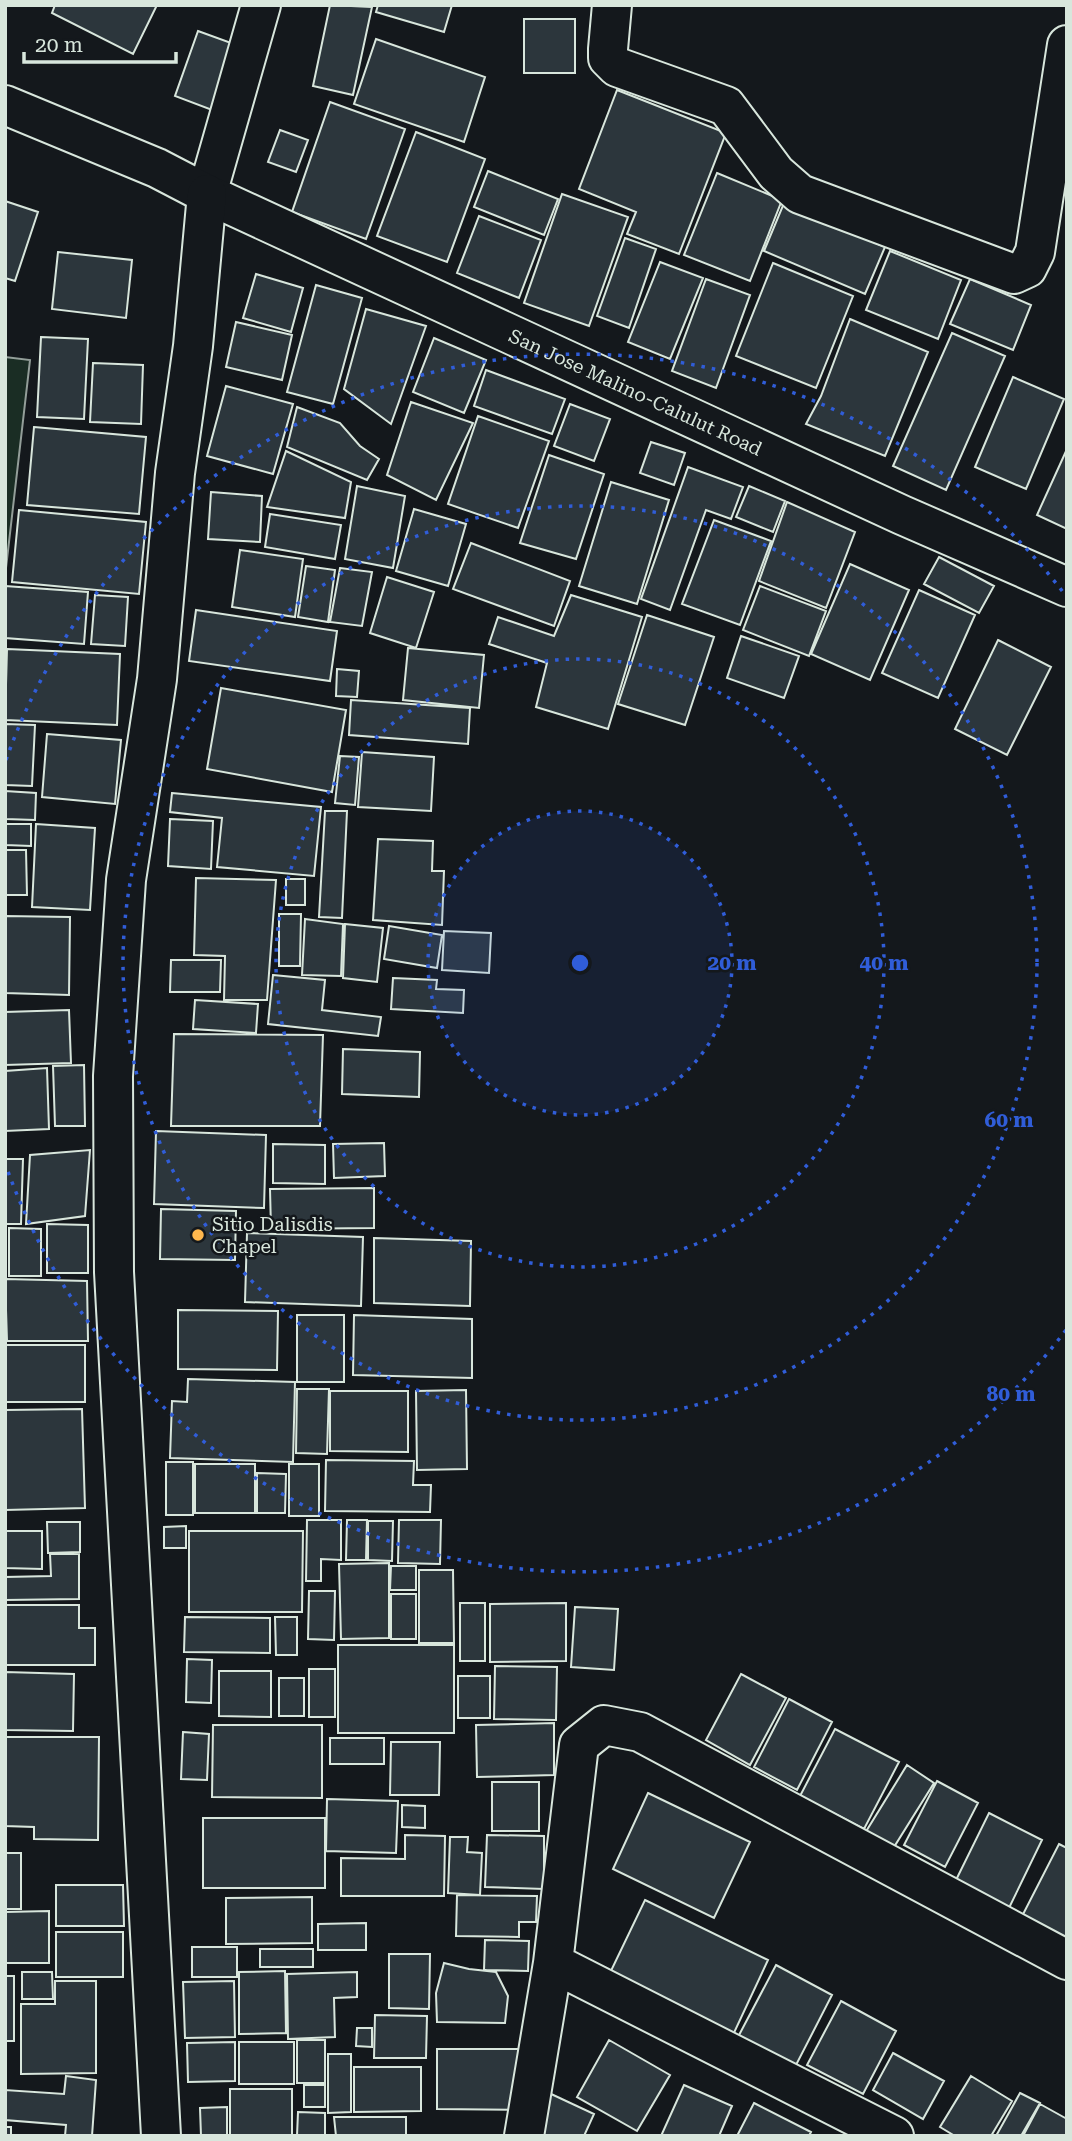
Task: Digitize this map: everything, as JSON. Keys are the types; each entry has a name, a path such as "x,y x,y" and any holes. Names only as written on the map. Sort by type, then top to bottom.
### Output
{"main road":[{"path":"161,2136 114,1272 113,1076 126,880 157,679 175,473 193,346 208,194 261,5"},
{"path":"612,5 608,58 617,67 726,106 776,173 800,194 1014,274 1027,268 1035,252 1067,45"},
{"name":"San Jose Malino-Calulut Road","path":"5,105 157,168 902,515 1067,587"},
{"path":"524,2136 553,1964 579,1745 604,1725 639,1732 1067,1960"},
{"path":"553,1964 894,2136"}],"green space":[{"path":"5,357 30,360 6,568 5,567"}],"building":[{"path":"55,5 157,5 133,54 52,13"},
{"path":"330,5 372,7 353,95 313,86"},
{"path":"378,5 452,5 444,32 376,12"},
{"path":"524,19 575,19 575,73 524,73"},
{"path":"198,31 245,48 220,113 175,96"},
{"path":"376,39 485,77 464,142 354,104"},
{"path":"617,90 726,133 679,254 627,234 636,212 579,189"},
{"path":"330,102 405,129 366,239 292,212"},
{"path":"280,130 308,140 296,172 268,162"},
{"path":"416,132 485,159 447,262 377,236"},
{"path":"488,171 558,199 544,235 474,207"},
{"path":"717,173 782,200 750,281 684,255"},
{"path":"562,194 628,217 589,326 524,303"},
{"path":"5,201 38,212 15,281 5,278"},
{"path":"784,203 885,247 865,294 764,251"},
{"path":"479,216 541,240 519,298 457,273"},
{"path":"625,238 656,249 629,328 597,316"},
{"path":"890,251 961,280 938,339 866,310"},
{"path":"58,252 132,260 126,318 52,309"},
{"path":"660,262 703,278 670,359 628,342"},
{"path":"773,263 853,296 816,388 736,356"},
{"path":"256,274 303,288 291,332 243,318"},
{"path":"706,279 750,295 716,388 672,371"},
{"path":"970,279 1031,305 1013,350 950,324"},
{"path":"316,285 362,298 333,404 287,392"},
{"path":"366,309 426,326 391,424 344,389"},
{"path":"850,319 928,352 885,456 806,424 821,396"},
{"path":"236,322 292,335 282,380 226,367"},
{"path":"952,333 1005,356 946,490 893,466"},
{"path":"41,337 88,339 84,419 37,417"},
{"path":"434,338 486,360 464,413 413,392"},
{"path":"93,363 143,365 141,424 90,422"},
{"path":"486,370 565,399 552,434 474,406"},
{"path":"1013,377 1064,399 1026,489 975,467"},
{"path":"226,386 293,404 273,474 207,456"},
{"path":"411,402 473,423 436,500 387,475"},
{"path":"570,404 610,419 594,461 554,446"},
{"path":"297,407 340,423 360,446 379,459 367,480 287,447"},
{"path":"478,416 549,441 518,528 448,504"},
{"path":"34,427 146,437 139,514 27,505"},
{"path":"651,442 685,453 674,485 640,473"},
{"path":"1067,449 1067,529 1037,515"},
{"path":"286,451 351,482 345,518 267,507"},
{"path":"549,455 604,474 576,559 520,543"},
{"path":"688,467 743,487 731,519 706,510 670,610 641,599"},
{"path":"611,482 669,500 637,604 579,586"},
{"path":"357,486 405,496 393,568 345,559"},
{"path":"749,486 785,501 773,532 736,517"},
{"path":"211,492 262,496 260,542 208,539"},
{"path":"787,502 855,532 826,608 759,581"},
{"path":"414,509 466,524 448,586 396,571"},
{"path":"19,510 146,522 139,594 12,582"},
{"path":"270,514 341,525 335,559 265,547"},
{"path":"714,520 771,541 740,625 682,604"},
{"path":"471,543 570,581 554,626 453,589"},
{"path":"240,550 303,559 295,617 232,607"},
{"path":"939,557 994,586 979,613 924,584"},
{"path":"850,564 909,590 870,680 811,654"},
{"path":"306,566 335,570 328,622 298,617"},
{"path":"340,568 372,572 362,626 330,622"},
{"path":"387,577 434,592 416,648 370,633"},
{"path":"5,586 88,592 84,644 5,638"},
{"path":"760,586 826,611 809,656 743,630"},
{"path":"919,590 975,615 938,698 882,673"},
{"path":"95,595 128,597 125,646 91,644"},
{"path":"571,595 642,617 608,729 536,707 547,663 489,644 498,617 554,636"},
{"path":"196,610 337,631 330,681 189,661"},
{"path":"647,615 714,637 685,725 618,704"},
{"path":"741,636 799,656 784,698 727,678"},
{"path":"998,640 1051,667 1007,755 955,729"},
{"path":"408,648 484,655 479,708 403,700"},
{"path":"7,649 120,654 117,725 5,720"},
{"path":"337,669 359,671 357,697 336,696"},
{"path":"221,688 346,710 332,792 207,769"},
{"path":"351,700 470,708 468,744 349,735"},
{"path":"5,724 35,725 32,786 5,785"},
{"path":"47,734 121,740 115,804 42,797"},
{"path":"362,752 434,757 431,811 358,807"},
{"path":"340,756 359,757 355,805 335,803"},
{"path":"5,791 36,793 35,820 5,819"},
{"path":"172,793 321,807 314,876 217,867 222,818 170,812"},
{"path":"325,811 347,811 342,918 319,917"},
{"path":"170,819 213,821 211,869 168,866"},
{"path":"5,824 31,824 31,846 5,845"},
{"path":"36,824 95,828 90,910 32,907"},
{"path":"378,839 433,841 432,871 444,871 442,925 373,920"},
{"path":"5,850 26,850 27,895 5,895"},
{"path":"196,878 276,880 267,1000 224,1000 225,956 194,955"},
{"path":"286,879 305,879 305,905 286,905"},
{"path":"279,914 301,914 300,966 279,966"},
{"path":"5,916 70,917 69,995 5,993"},
{"path":"305,919 343,924 341,976 302,975"},
{"path":"345,924 383,928 377,982 343,978"},
{"path":"389,926 442,935 437,968 384,959"},
{"path":"444,931 491,933 489,973 442,970"},
{"path":"171,960 221,960 220,992 170,992"},
{"path":"273,975 325,980 322,1010 381,1017 378,1036 268,1024"},
{"path":"393,978 437,980 436,989 464,990 463,1013 391,1009"},
{"path":"195,1000 258,1004 256,1033 193,1029"},
{"path":"69,1010 71,1063 5,1065 5,1012"},
{"path":"174,1034 323,1035 320,1126 171,1126"},
{"path":"343,1049 420,1052 419,1097 342,1094"},
{"path":"84,1065 85,1126 55,1126 53,1066"},
{"path":"47,1068 49,1129 5,1131 5,1071"},
{"path":"156,1131 266,1135 264,1208 154,1204"},
{"path":"384,1143 385,1176 334,1178 333,1144"},
{"path":"273,1144 325,1145 325,1184 273,1183"},
{"path":"90,1150 85,1216 26,1224 30,1155"},
{"path":"5,1159 23,1159 21,1224 5,1224"},
{"path":"374,1188 374,1228 271,1229 270,1189"},
{"name":"Sitio Dalisdis Chapel","path":"161,1209 236,1211 235,1260 160,1259"},
{"path":"47,1224 88,1225 88,1273 47,1273"},
{"path":"9,1228 41,1229 41,1276 9,1276"},
{"path":"247,1233 363,1237 361,1306 245,1302"},
{"path":"374,1238 471,1241 470,1306 374,1303"},
{"path":"5,1279 87,1281 88,1341 7,1341"},
{"path":"178,1310 278,1311 277,1370 178,1369"},
{"path":"297,1315 344,1315 344,1382 297,1382"},
{"path":"354,1315 472,1319 472,1378 353,1375"},
{"path":"5,1345 85,1345 85,1402 5,1402"},
{"path":"188,1379 295,1382 293,1462 170,1458 172,1401 187,1402"},
{"path":"297,1389 329,1389 327,1454 296,1453"},
{"path":"466,1390 467,1469 417,1470 416,1391"},
{"path":"330,1391 408,1391 408,1452 330,1451"},
{"path":"82,1409 85,1508 5,1510 5,1410"},
{"path":"326,1460 414,1461 413,1485 431,1485 430,1512 325,1511"},
{"path":"166,1462 193,1462 193,1515 166,1515"},
{"path":"195,1464 255,1464 255,1513 195,1513"},
{"path":"289,1464 319,1464 319,1516 289,1516"},
{"path":"257,1473 286,1474 285,1513 257,1513"},
{"path":"307,1520 341,1520 341,1560 321,1559 321,1581 306,1581"},
{"path":"347,1520 367,1520 366,1560 346,1560"},
{"path":"399,1520 441,1520 440,1564 398,1563"},
{"path":"368,1521 393,1521 392,1561 368,1560"},
{"path":"47,1522 80,1522 80,1552 48,1553"},
{"path":"186,1526 186,1548 164,1548 164,1527"},
{"path":"5,1531 42,1531 42,1569 5,1568"},
{"path":"189,1531 303,1531 302,1612 189,1612"},
{"path":"50,1554 79,1554 79,1599 5,1600 5,1577 51,1576"},
{"path":"389,1563 389,1638 341,1639 339,1564"},
{"path":"391,1566 416,1566 416,1590 390,1590"},
{"path":"419,1570 453,1570 454,1643 419,1643"},
{"path":"309,1591 335,1591 334,1640 308,1639"},
{"path":"391,1594 416,1594 416,1639 391,1639"},
{"path":"460,1603 485,1603 485,1661 460,1661"},
{"path":"566,1603 566,1661 490,1662 490,1604"},
{"path":"5,1605 79,1605 79,1628 95,1628 95,1665 5,1665"},
{"path":"575,1607 618,1609 614,1670 571,1667"},
{"path":"185,1617 270,1618 270,1653 184,1652"},
{"path":"275,1617 297,1617 297,1655 276,1655"},
{"path":"338,1645 454,1645 454,1733 338,1733"},
{"path":"187,1659 212,1660 211,1703 186,1702"},
{"path":"495,1666 557,1667 556,1720 494,1719"},
{"path":"309,1669 335,1669 335,1717 309,1717"},
{"path":"219,1671 271,1671 271,1717 219,1716"},
{"path":"5,1672 74,1674 73,1731 5,1730"},
{"path":"741,1674 786,1698 750,1765 706,1740"},
{"path":"458,1676 490,1676 490,1718 458,1718"},
{"path":"279,1678 304,1678 304,1716 279,1716"},
{"path":"789,1699 832,1722 797,1790 754,1767"},
{"path":"554,1723 554,1775 477,1777 476,1725"},
{"path":"213,1725 322,1725 322,1798 212,1797"},
{"path":"835,1729 899,1762 864,1829 800,1796"},
{"path":"183,1732 209,1734 207,1780 181,1779"},
{"path":"5,1737 99,1737 98,1840 34,1839 34,1827 5,1826"},
{"path":"330,1738 384,1738 384,1764 330,1764"},
{"path":"391,1742 440,1742 439,1795 390,1795"},
{"path":"907,1765 934,1783 889,1855 862,1838"},
{"path":"937,1781 978,1803 945,1867 904,1845"},
{"path":"492,1782 539,1782 539,1831 492,1831"},
{"path":"648,1793 750,1842 714,1918 613,1869"},
{"path":"327,1799 398,1801 396,1853 326,1851"},
{"path":"402,1805 425,1806 425,1828 402,1827"},
{"path":"989,1813 1042,1840 1009,1908 955,1882"},
{"path":"203,1818 325,1818 325,1888 203,1888"},
{"path":"405,1835 445,1836 444,1896 341,1896 341,1858 405,1859"},
{"path":"487,1835 544,1836 544,1889 485,1887"},
{"path":"450,1837 468,1837 467,1852 482,1853 480,1895 448,1893"},
{"path":"1059,1844 1067,1848 1067,1952 1017,1926"},
{"path":"5,1853 21,1853 21,1909 5,1909"},
{"path":"56,1885 123,1885 124,1926 56,1926"},
{"path":"457,1895 537,1896 536,1922 519,1922 519,1937 456,1936"},
{"path":"312,1897 312,1943 226,1944 226,1898"},
{"path":"645,1900 768,1960 732,2037 608,1977"},
{"path":"49,1911 49,1963 5,1963 5,1912"},
{"path":"366,1923 366,1950 318,1950 318,1924"},
{"path":"56,1932 123,1932 123,1977 56,1977"},
{"path":"485,1940 529,1941 528,1971 484,1970"},
{"path":"192,1947 237,1947 237,1977 192,1977"},
{"path":"260,1949 313,1949 313,1967 260,1967"},
{"path":"389,1954 430,1954 429,2009 389,2008"},
{"path":"444,1963 496,1972 508,1996 505,2023 437,2022 436,1993"},
{"path":"776,1965 832,1995 795,2067 738,2037"},
{"path":"285,1971 286,2033 239,2034 239,1972"},
{"path":"22,1972 52,1972 53,1999 22,1999"},
{"path":"357,1972 357,1997 334,1998 335,2037 288,2039 287,1974"},
{"path":"5,1976 14,1976 14,2041 5,2041"},
{"path":"55,1981 96,1981 96,2073 21,2074 21,2004 55,2004"},
{"path":"234,1981 235,2037 185,2038 183,1982"},
{"path":"841,2001 896,2031 863,2094 807,2065"},
{"path":"375,2015 427,2016 426,2058 374,2058"},
{"path":"357,2028 372,2028 372,2047 356,2046"},
{"path":"297,2040 325,2040 325,2083 297,2083"},
{"path":"609,2040 670,2075 637,2131 577,2097"},
{"path":"235,2042 235,2081 188,2082 187,2043"},
{"path":"239,2042 294,2042 294,2084 239,2084"},
{"path":"437,2049 521,2049 521,2110 437,2109"},
{"path":"893,2053 944,2081 923,2119 873,2090"},
{"path":"328,2054 351,2054 351,2112 328,2113"},
{"path":"354,2067 421,2067 421,2111 354,2112"},
{"path":"66,2076 96,2080 92,2136 65,2136 66,2125 5,2120 5,2090 64,2094"},
{"path":"971,2076 1012,2101 991,2136 955,2136 940,2127"},
{"path":"304,2085 325,2085 325,2107 304,2107"},
{"path":"684,2085 732,2106 719,2136 661,2136"},
{"path":"230,2089 292,2089 292,2136 230,2136"},
{"path":"549,2093 594,2114 584,2136 541,2136"},
{"path":"1020,2093 1040,2103 1021,2136 996,2136"},
{"path":"754,2103 811,2132 809,2136 737,2136"},
{"path":"1040,2104 1067,2119 1067,2136 1023,2136"},
{"path":"227,2107 227,2136 201,2136 200,2108"},
{"path":"298,2112 325,2113 325,2136 297,2136"},
{"path":"334,2117 406,2117 406,2136 336,2136"},
{"path":"5,2127 11,2127 11,2136 5,2136"}],"place":[{"name":"Sitio Dalisdis Chapel","path":"198,1235"}]}
